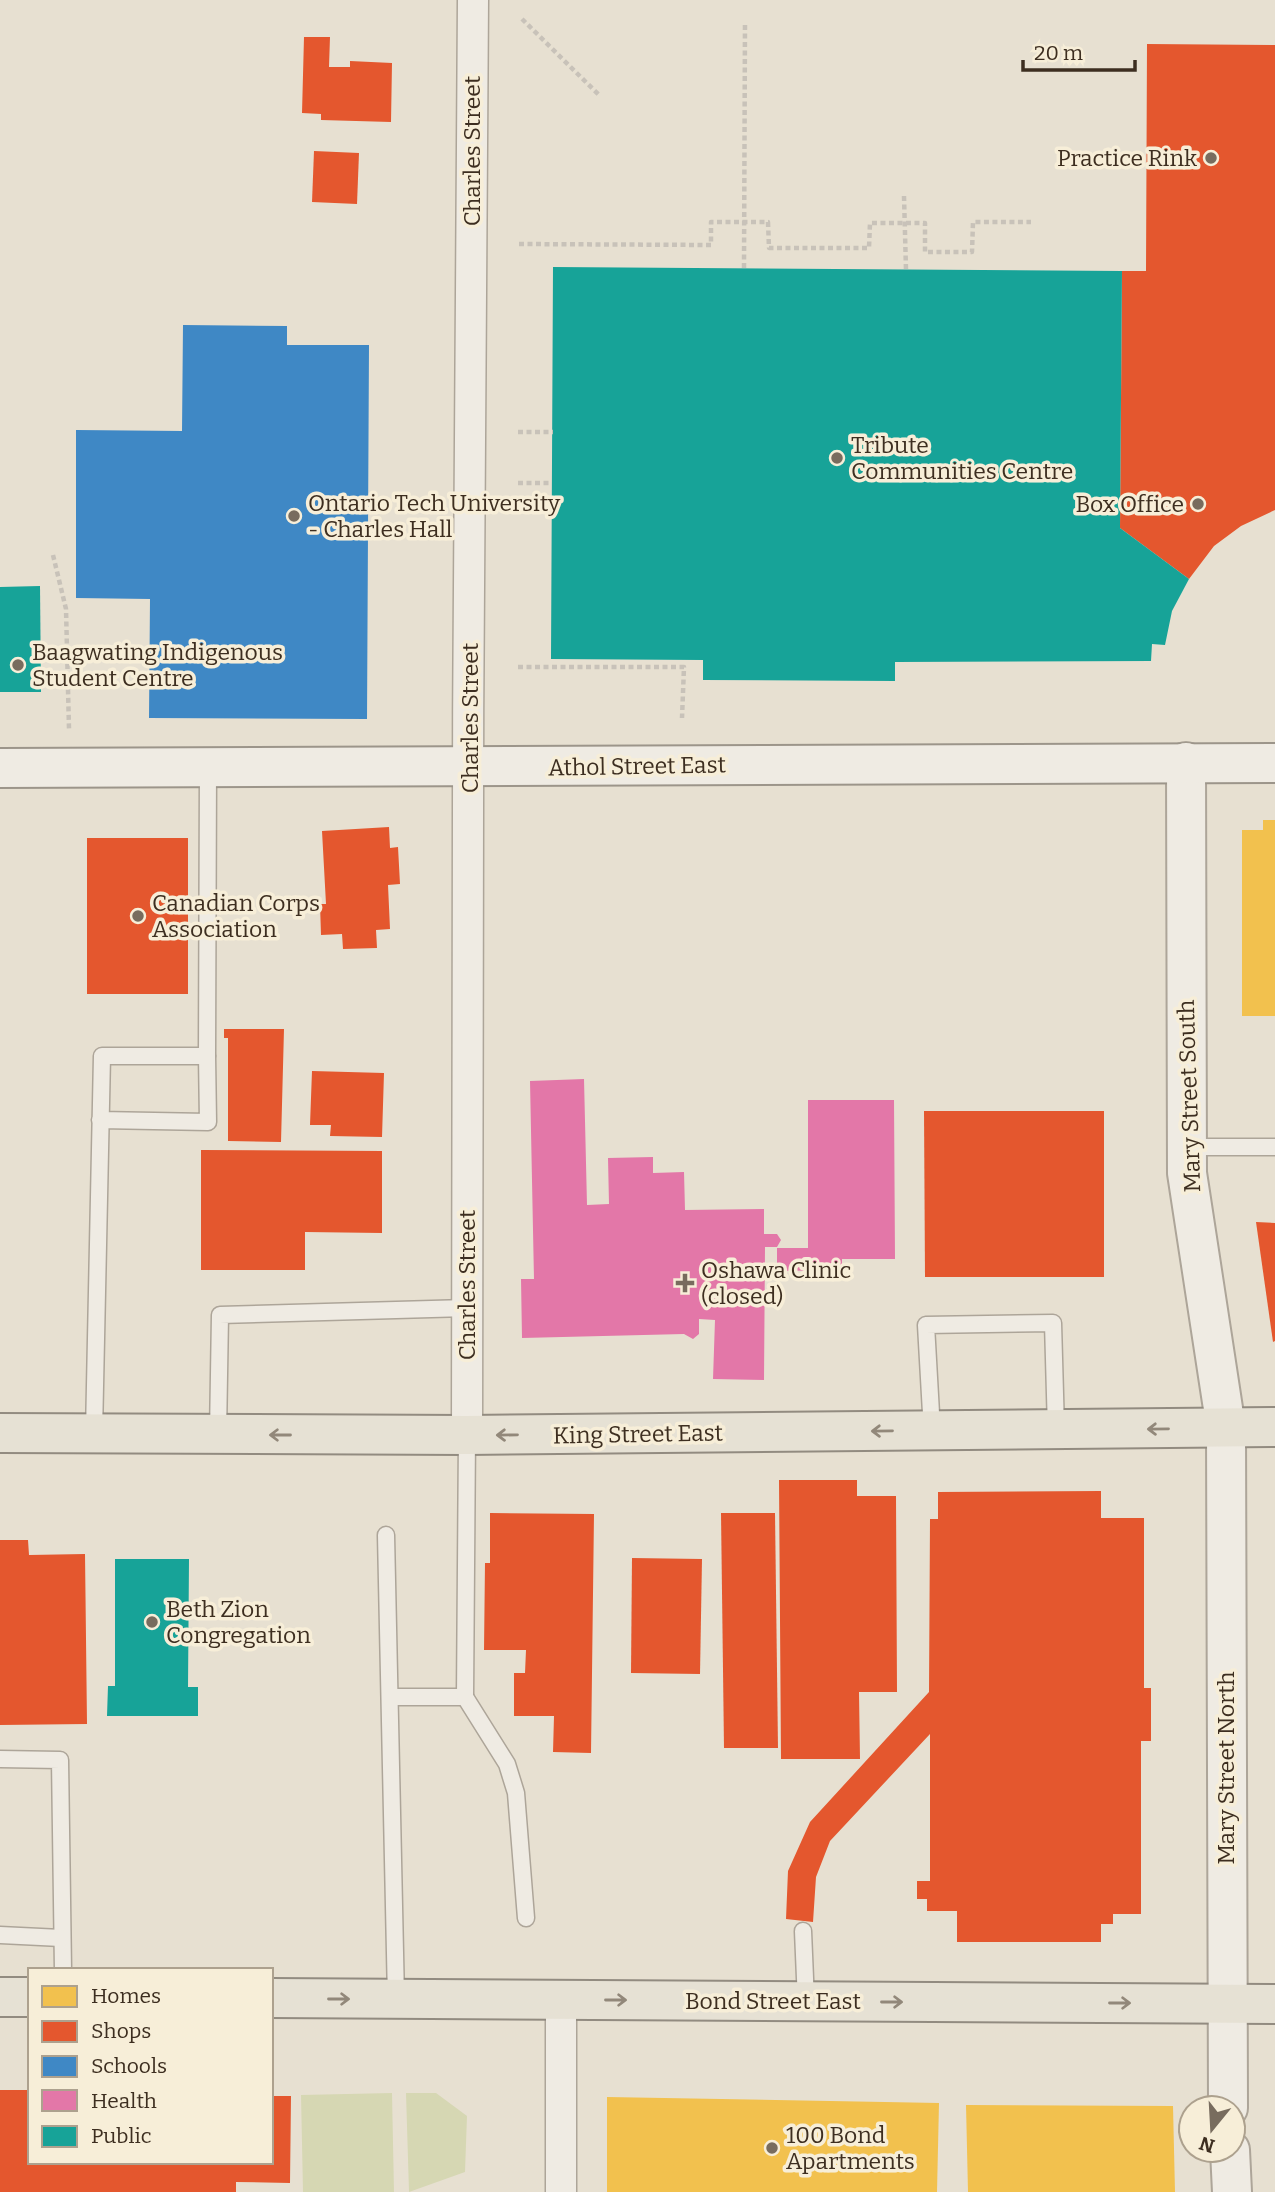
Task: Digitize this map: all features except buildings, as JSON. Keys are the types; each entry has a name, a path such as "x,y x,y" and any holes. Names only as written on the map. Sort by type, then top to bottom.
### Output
{"main road":[{"name":"King Street East","path":"0,1433 467,1435 1275,1427"},
{"path":"0,1997 28,1997"},
{"name":"Bond Street East","path":"273,1998 1275,2004"}],"street":[{"name":"Charles Street","path":"467,1435 465,987 469,768 473,0"},
{"name":"Mary Street South","path":"1186,762 1187,1173 1226,1428"},
{"name":"Athol Street East","path":"0,768 1275,763"},
{"name":"Mary Street North","path":"1226,1428 1228,2094"},
{"path":"561,2000 561,2192"},
{"path":"1230,2164 1231,2192"}],"lane":[{"path":"100,1120 208,1122 208,768"},
{"path":"94,1433 102,1056 207,1056"},
{"path":"1187,1147 1275,1147"},
{"path":"218,1434 220,1315 467,1308"},
{"path":"932,1431 926,1325 1053,1322 1056,1430"},
{"path":"467,1435 465,1697 507,1764 516,1793 526,1918"},
{"path":"386,1535 396,1999"},
{"path":"390,1697 465,1697"},
{"path":"0,1759 60,1760 63,1968"},
{"path":"803,1931 806,2002"},
{"path":"0,1935 61,1938"}],"path":[{"path":"522,19 600,96"},
{"path":"744,268 745,22"},
{"path":"904,196 906,270"},
{"path":"519,244 711,245 711,222 768,222 769,248 869,248 870,223 925,223 925,252 972,252 973,222 1031,222"},
{"path":"518,432 553,432"},
{"path":"518,483 552,483"},
{"path":"53,555 66,609 70,769"},
{"path":"518,667 684,667 682,718"}],"green space":[{"path":"392,2093 394,2192 303,2192 301,2095"},
{"path":"406,2093 436,2093 467,2116 465,2172 409,2192"}],"place":[{"name":"Practice Rink","path":"1211,158"},
{"name":"Tribute Communities Centre","path":"837,458"},
{"name":"Box Office","path":"1198,504"},
{"name":"Ontario Tech University - Charles Hall","path":"294,516"},
{"name":"Baagwating Indigenous Student Centre","path":"18,665"},
{"name":"Canadian Corps Association","path":"138,916"},
{"name":"Oshawa Clinic (closed)","path":"685,1283"},
{"name":"Beth Zion Congregation","path":"152,1622"},
{"name":"100 Bond Apartments","path":"772,2148"}]}
